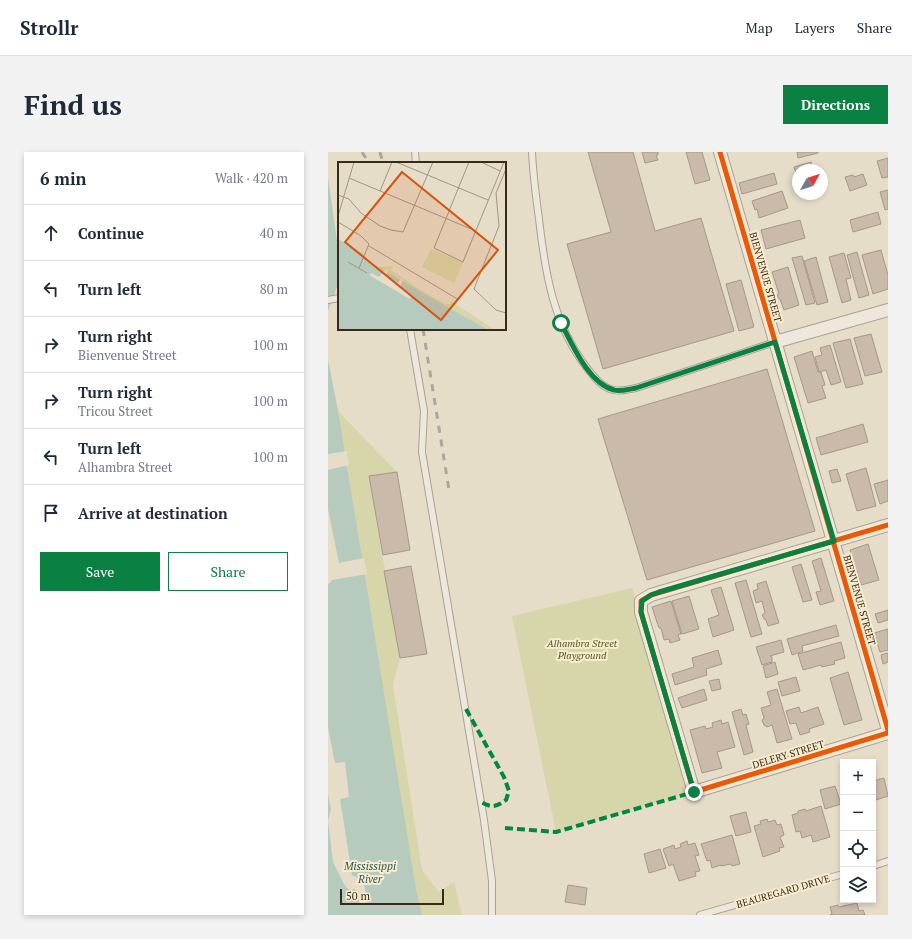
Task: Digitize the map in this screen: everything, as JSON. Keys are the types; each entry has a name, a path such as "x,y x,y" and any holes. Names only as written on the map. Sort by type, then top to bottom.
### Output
{"street":[{"name":"BIENVENUE STREET","path":"720,152 888,730"},
{"path":"775,342 888,310"},
{"path":"834,541 888,525"},
{"name":"DELERY STREET","path":"834,541 659,592 642,601 641,612 694,792 888,733"}],"lane":[{"path":"415,152 416,162"},
{"path":"532,152 543,254 551,294 561,323 578,356 594,377 605,387 615,391 636,388 775,342"},
{"path":"328,300 338,298"},
{"path":"410,330 424,411 422,452 484,820 492,881 492,915"},
{"path":"876,865 888,861"},
{"name":"BEAUREGARD DRIVE","path":"700,915 840,875"}],"green space":[{"path":"328,360 338,411 397,472 369,476 400,658 393,685 422,870 439,892 454,882 462,915 395,915 328,470"},
{"name":"Alhambra Street Playground","path":"632,588 694,792 556,832 512,616"}],"water":[{"path":"328,177 338,248 338,284 328,311"},
{"name":"Mississippi River","path":"328,360 338,411 416,889 422,915 328,915"}],"pier":[{"path":"347,451 349,465 328,470 328,454"},
{"path":"328,509 339,563 364,558 367,574 332,580 328,585"},
{"path":"328,727 335,763 345,762 349,797 340,799 352,875 363,881 368,902 360,904 355,889 348,889 333,862 328,821 331,809 328,794"}],"building":[{"path":"588,152 633,152 655,231 701,218 734,331 603,369 567,244 611,232"},
{"path":"642,152 658,152 658,155 656,155 658,160 645,163"},
{"path":"686,152 702,152 710,180 695,184"},
{"path":"797,152 818,152 818,153 798,158"},
{"path":"888,158 888,177 882,178 877,161"},
{"path":"774,173 777,184 742,194 739,183"},
{"path":"863,174 867,185 850,191 845,177 853,175 854,177"},
{"path":"888,190 888,209 885,210 880,192"},
{"path":"782,191 788,208 759,218 757,209 755,210 752,201"},
{"path":"878,212 881,224 853,232 850,220"},
{"path":"800,220 805,238 766,249 761,230"},
{"path":"881,250 888,275 888,289 873,294 862,255"},
{"path":"857,252 869,295 859,298 847,255"},
{"path":"844,253 851,278 846,279 851,300 842,303 829,257"},
{"path":"802,256 815,303 806,305 792,258"},
{"path":"816,257 828,302 817,305 804,261"},
{"path":"788,267 799,305 784,310 777,295 779,294 772,272"},
{"path":"741,280 754,327 739,331 726,284"},
{"path":"871,334 882,372 865,376 854,338"},
{"path":"850,339 863,384 846,388 833,343"},
{"path":"830,345 841,382 831,385 826,370 819,372 815,357 822,355 820,348"},
{"path":"812,351 818,372 821,372 825,385 822,386 826,398 808,403 794,357"},
{"path":"767,369 815,531 647,580 598,419"},
{"path":"863,424 868,442 821,455 816,438"},
{"path":"866,468 876,506 857,511 846,474"},
{"path":"837,469 841,481 832,483 829,471"},
{"path":"397,472 410,550 383,555 369,476"},
{"path":"888,480 888,501 880,504 874,484"},
{"path":"868,544 879,580 861,585 850,550"},
{"path":"821,558 834,601 820,605 816,592 821,591 812,561"},
{"path":"801,564 812,600 803,602 792,567"},
{"path":"411,566 427,654 400,658 384,571"},
{"path":"746,580 762,634 751,637 735,583"},
{"path":"766,581 779,623 768,626 762,615 765,613 762,601 756,603 753,591 758,589 757,584"},
{"path":"721,587 734,630 713,637 708,619 719,615 711,590"},
{"path":"689,596 699,629 682,634 672,601"},
{"path":"671,601 681,634 678,635 680,640 670,643 669,639 664,640 661,628 659,628 652,607"},
{"path":"888,610 888,620 878,623 875,614"},
{"path":"836,625 839,636 802,646 803,651 792,655 787,639"},
{"path":"888,629 888,650 880,652 874,633"},
{"path":"781,640 784,652 770,656 772,657 772,662 762,665 756,647"},
{"path":"841,642 845,658 834,661 835,664 822,667 821,665 803,670 798,654"},
{"path":"718,650 722,664 706,669 707,675 675,685 672,674 694,667 692,658"},
{"path":"888,653 888,662 883,664 881,655"},
{"path":"775,662 778,674 766,678 763,666"},
{"path":"848,672 862,720 844,725 830,678"},
{"path":"796,677 800,691 782,696 778,682"},
{"path":"719,679 721,689 712,691 709,681"},
{"path":"704,689 707,700 682,708 678,698"},
{"path":"777,689 792,739 777,743 772,725 767,727 764,725 762,720 764,718 761,708 771,705 767,692"},
{"path":"799,707 801,713 818,707 824,724 809,729 810,732 800,735 796,723 790,724 786,711"},
{"path":"741,709 743,715 746,714 749,724 746,725 753,752 744,755 732,712"},
{"path":"721,720 722,724 728,722 735,747 717,752 722,768 702,773 690,730 705,726 706,729 713,727 712,723"},
{"path":"884,778 888,796 876,800 876,780"},
{"path":"835,786 840,804 825,809 820,790"},
{"path":"821,806 830,837 813,842 811,835 802,838 800,831 796,832 792,815 798,813 798,811 805,809 806,811"},
{"path":"746,812 751,832 736,836 730,816"},
{"path":"767,819 768,822 775,820 777,825 781,824 784,835 780,837 784,847 779,848 780,851 763,857 754,826 761,824 760,821"},
{"path":"732,835 740,864 732,866 731,864 721,865 712,868 710,860 707,861 701,844"},
{"path":"687,841 688,845 695,843 699,855 695,856 700,871 695,872 696,876 679,881 673,864 669,866 663,849 674,845 675,849 681,847 680,844"},
{"path":"660,849 666,868 649,873 644,854"},
{"path":"568,885 587,888 585,905 565,902"},
{"path":"857,903 859,911 863,910 865,915 830,915 832,914 830,907 838,905 839,907"}],"railway":[{"path":"362,152 368,162"},
{"path":"380,152 383,162"},
{"path":"423,330 449,490"}],"marked path":[{"path":"466,709 504,777 509,791 506,800 500,804 491,806 481,802"},
{"path":"505,828 556,832 694,792"}],"cycle path":[{"path":"720,152 888,730"},
{"path":"888,525 651,595 641,601 641,612 694,792 888,733"}],"route":[{"path":"561,323 578,356 594,377 605,387 615,391 636,388 775,342 834,541 659,592 642,601 641,612 694,792"}]}
